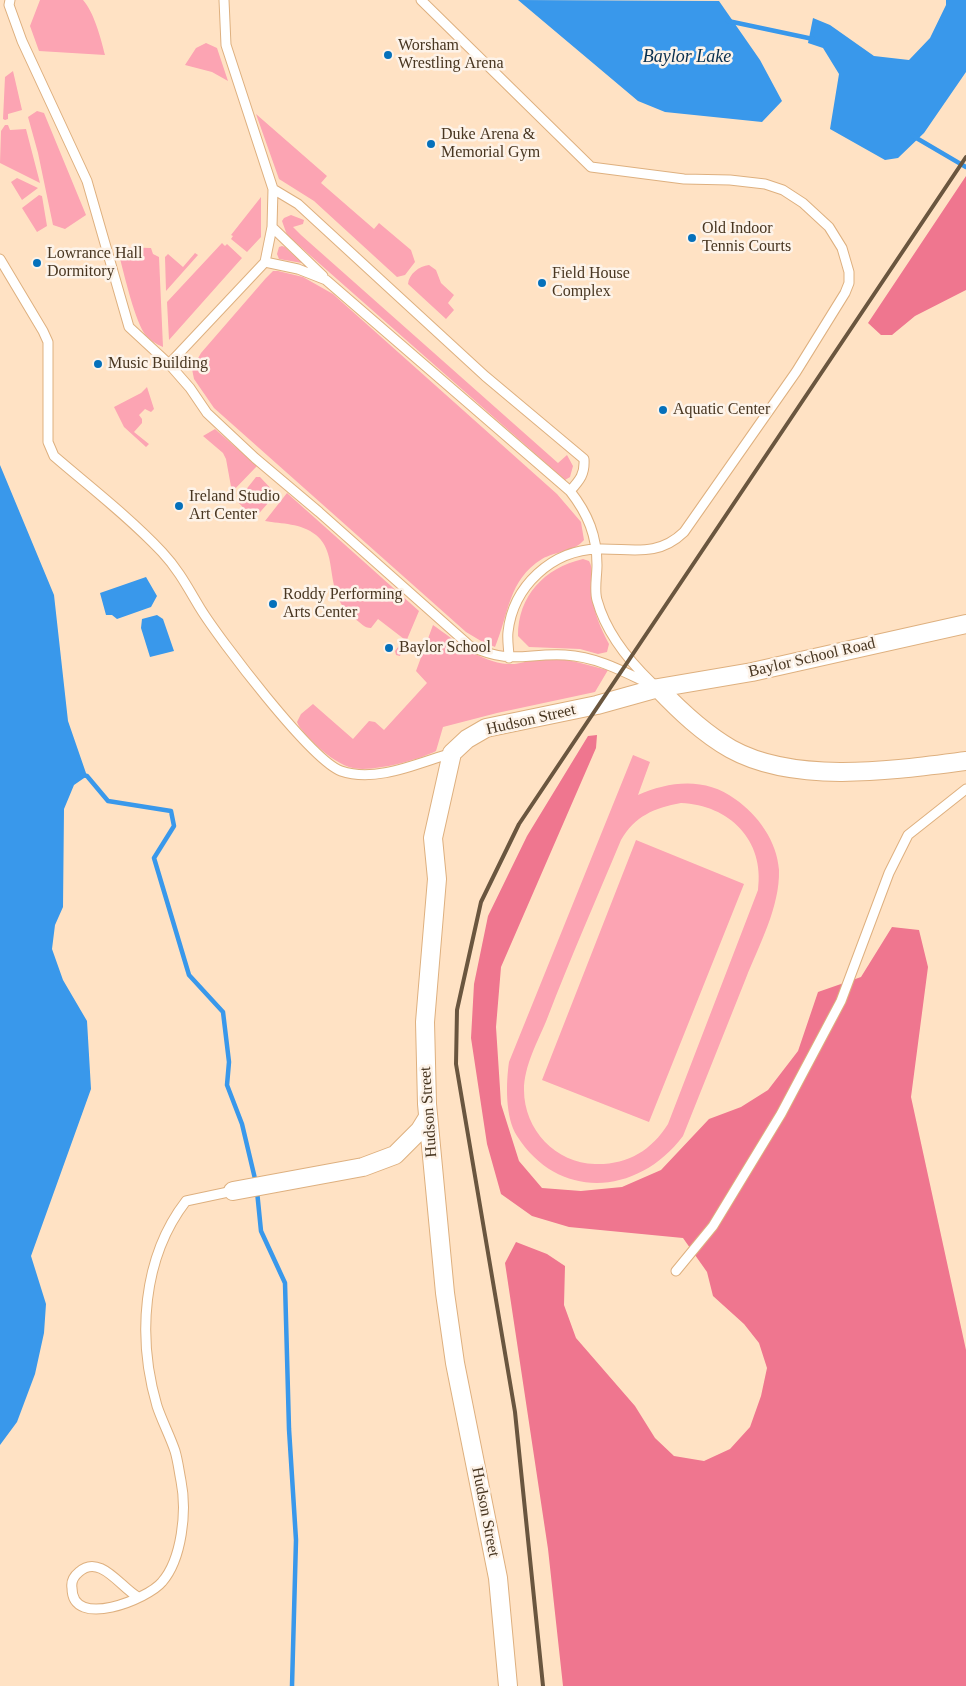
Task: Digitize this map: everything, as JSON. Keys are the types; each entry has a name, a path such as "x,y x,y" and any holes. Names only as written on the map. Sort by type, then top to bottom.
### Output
{"street":[{"name":"Baylor School Road","path":"658,688 752,672 966,624"},
{"name":"Hudson Street","path":"508,1686 498,1578 455,1363 445,1293 428,1117 425,1022 437,880 433,838 452,753 467,739 486,728 597,705 658,688"},
{"path":"658,688 682,713 712,737 732,750 764,762 812,771 892,770 966,761"},
{"path":"233,1190 363,1168 395,1155 420,1130 428,1117"}],"lane":[{"path":"10,0 9,5 22,41 86,181 129,327 169,364 190,388 207,413 234,439 470,646 488,654 509,658 565,655 605,662 658,688"},
{"path":"169,364 265,262 272,227 273,189 226,45 224,0"},
{"path":"422,0 591,167 684,179 730,180 765,184 783,190 803,203 829,228 850,272 845,293 796,372 684,532 674,542 649,550 597,549 555,560 540,569 523,591 513,610 508,632 509,658"},
{"path":"273,189 298,204 485,376 584,459 585,471 570,491"},
{"path":"272,227 326,280 570,491 586,511 597,549 596,599 615,640 628,660 658,688"},
{"path":"0,259 48,342 48,442 54,456 162,552 186,582 200,609 242,665 310,748 340,770 359,774 400,769 452,753"},
{"path":"265,262 298,268 326,280"},
{"path":"676,1271 714,1226 781,1114 837,1010 889,873 908,835 966,789"},
{"path":"138,1597 128,1591 101,1567 90,1566 80,1570 72,1583 73,1597 77,1603 86,1609 109,1608 138,1597 155,1588 173,1566 182,1531 182,1487 175,1453 157,1406 145,1346 145,1311 162,1240 174,1217 186,1201 233,1190"}],"shaded area":[{"path":"40,0 83,0 94,18 105,55 39,51 30,26"},
{"path":"206,43 217,48 228,81 212,72 185,65 196,48"},
{"path":"13,71 22,110 8,114 8,119 5,120 3,119 5,77"},
{"path":"37,111 44,113 86,215 65,229 53,225 38,153 28,117"},
{"path":"256,114 327,176 321,183 374,229 379,223 411,250 415,262 405,275 397,277 314,201 279,179"},
{"path":"5,125 8,125 10,130 26,129 40,183 0,163 1,131"},
{"path":"966,176 966,290 915,316 892,335 881,335 868,323"},
{"path":"17,178 38,188 22,200 11,182"},
{"path":"39,195 42,196 47,226 37,232 22,208"},
{"path":"261,197 261,237 247,252 231,239 233,236 231,235"},
{"path":"291,215 304,220 303,224 293,227 301,235 558,463 567,455 573,466 570,477 565,480 287,235 282,221"},
{"path":"222,243 225,246 227,244 242,258 169,340 167,302"},
{"path":"282,246 302,263 279,259 277,254 279,247"},
{"path":"117,247 151,248 153,254 159,257 163,347 148,337 140,325"},
{"path":"195,253 198,255 166,291 165,257 168,254 183,267"},
{"path":"429,265 436,270 441,283 454,295 448,303 454,310 446,319 408,284 410,277 415,271"},
{"path":"273,271 303,277 333,294 557,494 581,522 584,540 580,544 542,559 522,577 511,598 495,647 466,632 214,408 194,379 192,369 201,353 266,278"},
{"path":"147,387 154,409 151,412 145,409 139,415 142,423 134,432 149,444 146,447 124,427 114,407 141,393"},
{"path":"215,429 257,466 232,492 226,459 223,453 203,436"},
{"path":"256,477 260,477 276,494 254,519 237,501"},
{"path":"287,493 419,611 400,656 396,655 395,651 404,639 378,619 371,628 364,626 345,608 334,586 328,553 316,535 298,526 265,521"},
{"path":"583,559 589,561 592,571 591,588 593,603 599,624 609,644 607,652 598,654 580,649 529,647 518,636 519,622 528,596 545,577 556,569"},
{"path":"433,625 468,650 497,662 512,664 550,658 608,670 595,692 497,713 443,727 436,751 393,765 368,769 349,767 326,753 298,725 297,722 301,714 313,704 353,739 369,721 375,722 384,730 427,683 416,671"},
{"path":"597,735 596,748 501,967 496,1027 501,1104 519,1161 542,1188 581,1191 622,1187 661,1170 709,1119 741,1107 768,1090 798,1051 818,992 861,977 892,927 919,930 928,967 911,1097 966,1350 966,1686 563,1686 548,1549 505,1263 516,1242 547,1254 565,1266 564,1305 576,1338 635,1406 655,1438 674,1456 704,1461 730,1449 750,1427 761,1396 767,1368 759,1343 744,1324 713,1296 707,1272 683,1238 569,1227 532,1216 501,1194 487,1144 471,1038 474,984 488,916 527,836 588,736"},
{"path":"633,755 650,762 638,795 675,784 700,784 724,792 743,805 759,821 775,849 779,870 776,898 768,926 683,1136 665,1156 644,1170 622,1179 599,1183 576,1181 554,1172 534,1157 513,1128 507,1100 509,1062","holes":["681,803 698,805 714,810 740,828 756,856 759,872 758,890 668,1124 661,1134 646,1149 618,1162 595,1164 567,1158 555,1151 536,1131 525,1105 526,1072 532,1054 626,832 646,814"]},
{"path":"636,840 744,884 649,1122 542,1080"}],"water":[{"name":"Baylor Lake","path":"518,0 719,1 760,60 782,101 762,122 665,112 638,101"},
{"path":"946,0 966,0 966,72 924,133 898,158 885,160 830,129 839,74 823,48 808,43 813,18 830,25 874,56 909,60 930,38 946,5"},
{"path":"0,465 54,595 68,721 87,776 74,785 64,809 63,907 55,925 52,949 63,980 87,1021 91,1089 31,1256 46,1304 44,1333 35,1374 17,1422 0,1445"},
{"path":"146,577 157,596 151,607 117,619 112,615 106,615 100,593"},
{"path":"157,615 163,619 174,651 150,657 141,628 142,619"}],"waterway":[{"path":"728,21 813,39"},
{"path":"913,136 966,167"},
{"path":"82,775 87,776 108,801 171,811 174,826 154,858 189,975 223,1012 229,1062 227,1085 242,1124 256,1183"},
{"path":"257,1191 261,1231 285,1283 289,1429 296,1540 292,1686"}],"railway":[{"path":"543,1686 515,1412 456,1064 457,1010 481,902 519,824 966,157"}],"place":[{"name":"Worsham Wrestling Arena","path":"388,55"},
{"name":"Duke Arena & Memorial Gym","path":"431,144"},
{"name":"Old Indoor Tennis Courts","path":"692,238"},
{"name":"Lowrance Hall Dormitory","path":"37,263"},
{"name":"Field House Complex","path":"542,283"},
{"name":"Music Building","path":"98,364"},
{"name":"Aquatic Center","path":"663,410"},
{"name":"Ireland Studio Art Center","path":"179,506"},
{"name":"Roddy Performing Arts Center","path":"273,604"},
{"name":"Baylor School","path":"389,648"}]}
